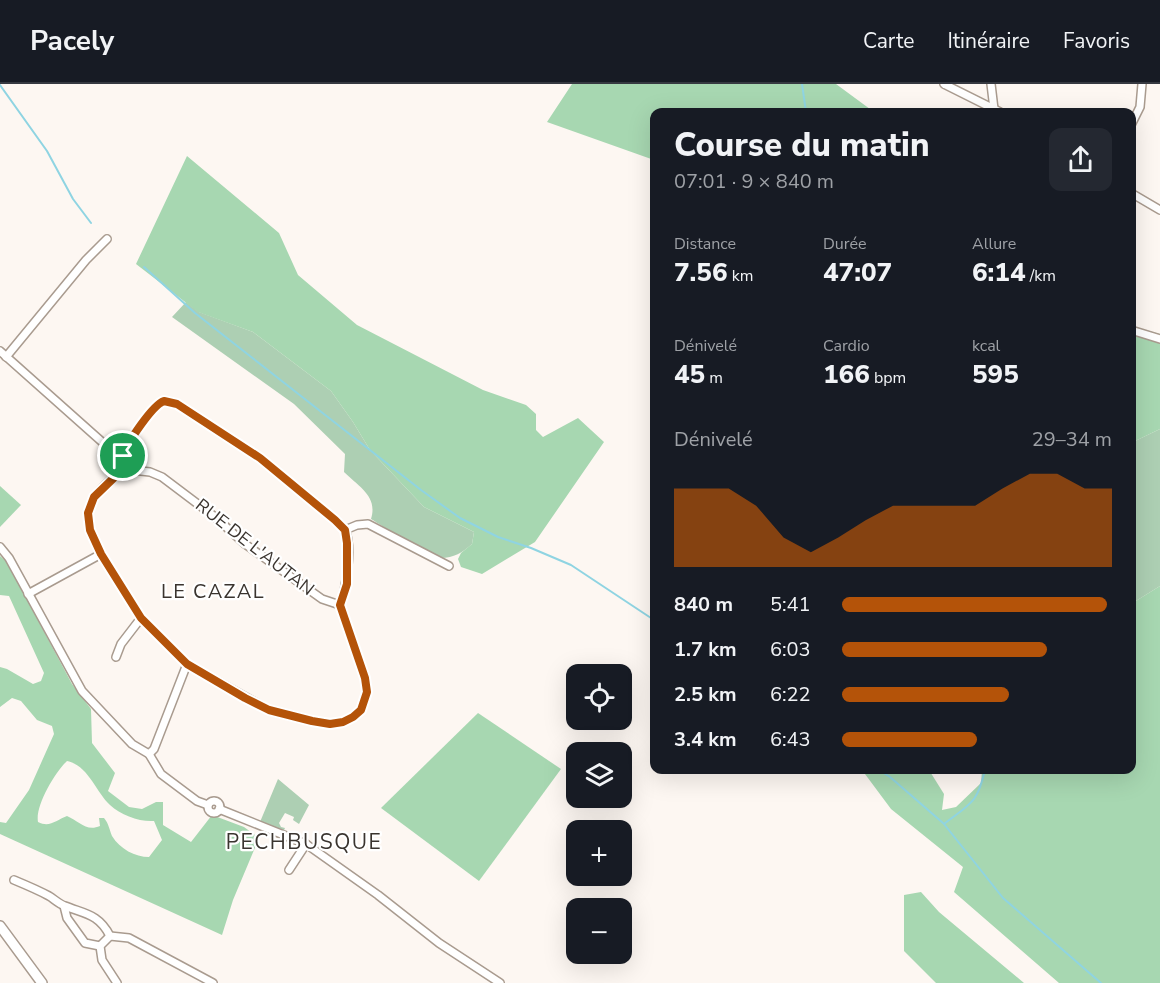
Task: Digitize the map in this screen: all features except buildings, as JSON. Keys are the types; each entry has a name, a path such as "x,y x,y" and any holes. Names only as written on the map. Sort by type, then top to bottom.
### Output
{"street":[{"path":"944,84 991,108"},
{"path":"991,84 996,108"},
{"path":"1136,116 1140,108 1142,84"},
{"path":"1136,196 1160,210"},
{"path":"107,239 3,354 110,449 123,456"},
{"path":"1136,332 1160,339"},
{"path":"170,401 260,458 345,530 347,584 340,605 365,678 367,692 361,710 343,722 330,724 269,710 187,664 141,618 101,554 90,530 88,513 94,497 123,469 123,456 127,447 154,408 159,403 170,401"},
{"name":"RUE DE L'AUTAN","path":"123,469 150,472 162,477 198,503 245,544 322,599 340,605"},
{"path":"345,530 357,525 368,524 448,566"},
{"path":"1,549 82,691 132,744 149,754 161,774 197,801 208,805 216,801 220,805 219,809 306,844 378,895 439,943 500,983"},
{"path":"28,594 101,554"},
{"path":"116,657 121,644 141,618"},
{"path":"149,754 154,749 187,664"},
{"path":"289,870 306,844"},
{"path":"14,880 64,906 97,918 105,925 110,936"},
{"path":"64,906 67,918 85,943 100,946"},
{"path":"0,926 42,983"},
{"path":"100,946 110,936"},
{"path":"110,936 129,938 213,983"},
{"path":"100,946 102,960 117,983"}],"green space":[{"path":"572,84 836,84 869,108 650,108 650,159 547,122"},
{"path":"187,156 279,233 298,275 357,325 483,390 526,405 536,414 536,430 543,437 578,418 604,442 535,542 482,574 461,567 458,559 461,553 472,544 474,532 424,507 370,450 331,391 253,332 198,312 136,264"},
{"path":"186,302 199,312 253,332 331,391 370,450 424,507 474,532 472,544 457,555 438,558 371,519 372,504 366,492 344,472 345,454 294,404 172,317"},
{"path":"1136,327 1160,334 1160,429 1136,441"},
{"path":"1160,429 1160,586 1136,601 1136,441"},
{"path":"0,486 21,505 0,527"},
{"path":"0,556 7,562 72,684 91,709 92,743 115,773 108,791 129,807 142,809 156,802 163,802 163,825 191,842 212,815 244,827 259,838 233,900 222,935 0,834 0,822 6,823 29,790 54,734 52,726 37,720 21,701 12,698 0,707 0,667 33,684 41,681 44,673 9,596 0,595","holes":["67,761 86,773 114,809 136,819 154,821 162,840 149,857 133,854 119,845 104,818 99,818 100,826 91,828 67,816 50,824 38,822 40,807 52,781"]},
{"path":"1160,586 1160,983 1059,983 954,892 963,867 891,809 865,774 932,774 944,794 942,810 956,807 981,783 982,774 1136,774 1136,601"},
{"path":"478,713 561,769 479,881 381,808"},
{"path":"278,779 309,805 299,824 293,820 294,817 285,813 279,823 285,828 284,830 260,822"},
{"path":"921,892 939,912 1024,983 936,983 904,951 904,895"}],"waterway":[{"path":"802,84 805,108"},
{"path":"0,85 47,151 73,199 91,223"},
{"path":"144,267 195,313 460,518 498,537 571,565 650,617"},
{"path":"885,774 943,823"},
{"path":"984,774 972,802 944,824 1003,898 1101,983"}],"district":[{"name":"LE CAZAL","path":"213,591"},
{"name":"PECHBUSQUE","path":"304,842"}],"route":[{"path":"170,401 260,458 345,530 347,584 340,605 365,678 367,692 361,710 343,722 330,724 269,710 187,664 141,618 101,554 90,530 88,513 94,497 123,469 123,456 154,408 159,403 170,401"}]}
